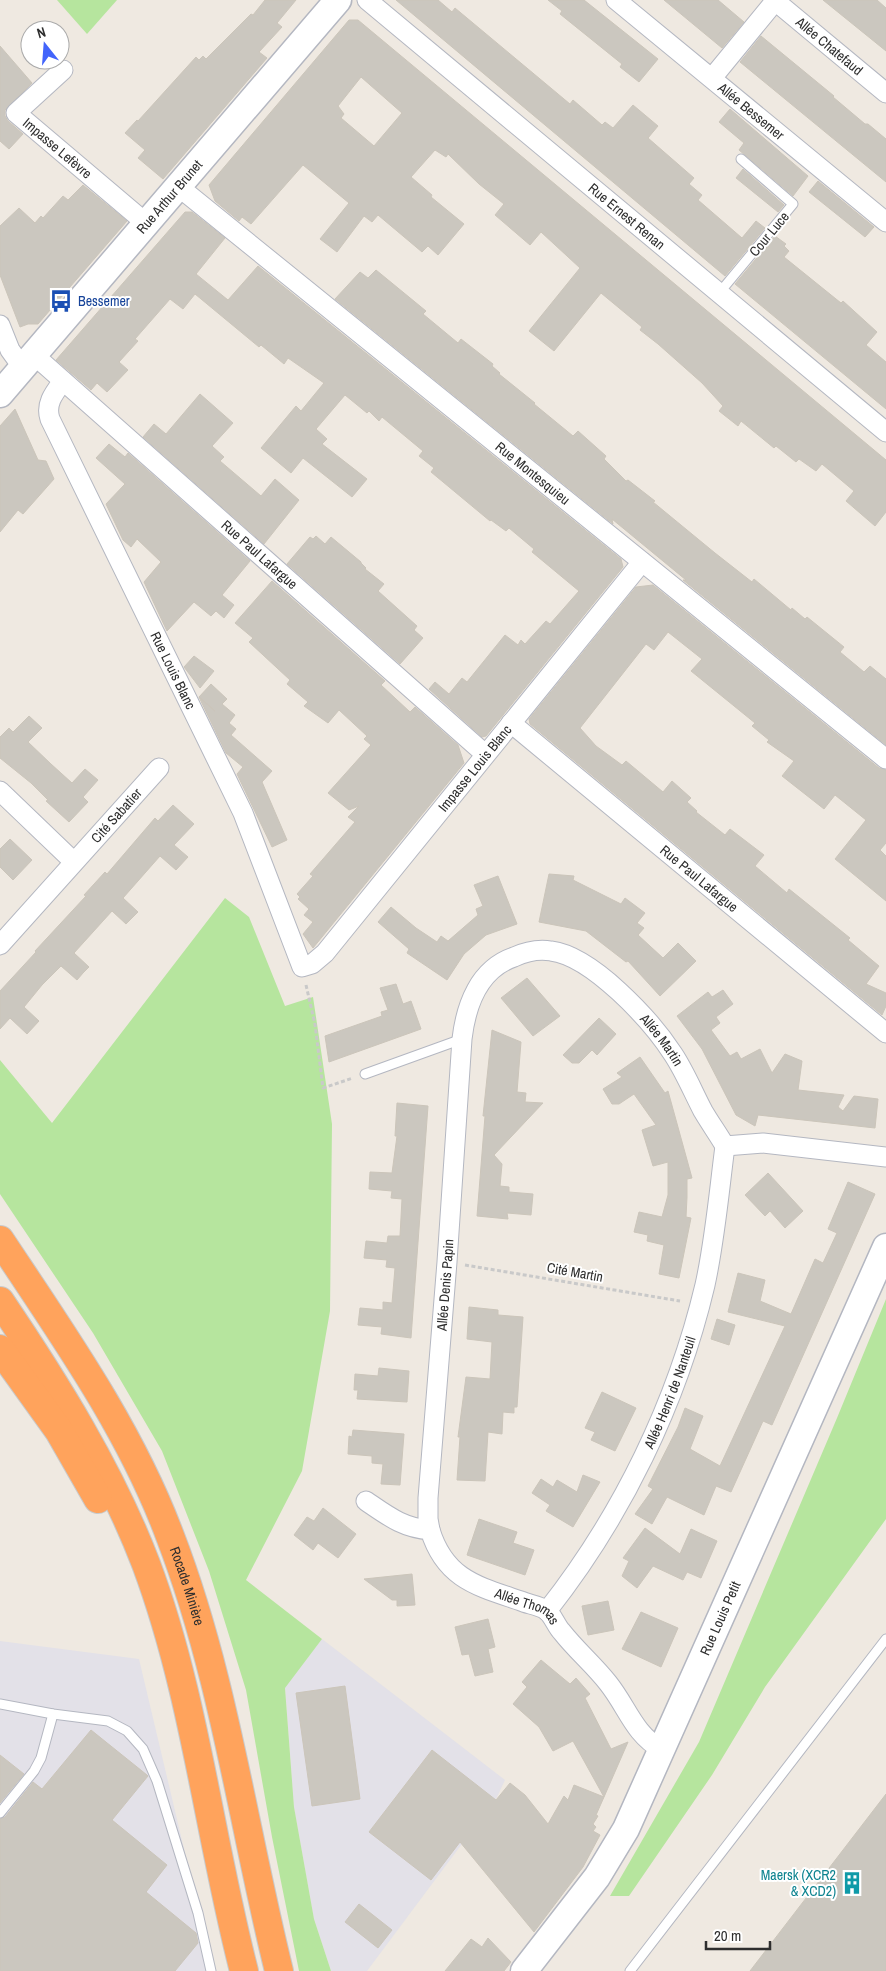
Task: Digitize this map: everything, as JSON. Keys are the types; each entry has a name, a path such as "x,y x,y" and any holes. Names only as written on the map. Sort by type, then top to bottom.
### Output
{"highway":[{"name":"Rocade Minière","path":"0,1240 100,1391 144,1476 170,1534 200,1622 218,1692 278,1971"},
{"path":"0,1301 73,1416 113,1489 146,1565 180,1680 244,1971"},
{"path":"0,1349 59,1431 95,1493 180,1680"}],"street":[{"name":"Rue Arthur Brunet","path":"0,394 338,0"},
{"name":"Rue Ernest Renan","path":"366,0 720,292 886,432"},
{"name":"Allée Bessemer","path":"616,0 886,222"},
{"path":"712,78 775,0"},
{"name":"Allée Chatefaud","path":"775,0 886,94"},
{"name":"Impasse Lefèvre","path":"63,70 16,113 147,224"},
{"name":"Rue Montesquieu","path":"179,187 886,759"},
{"name":"Rue Paul Lafargue","path":"0,325 8,345 28,361 64,381 485,754"},
{"name":"Rue Louis Blanc","path":"64,381 51,399 48,413 50,419 243,813 302,967"},
{"name":"Impasse Louis Blanc","path":"302,967 312,964 325,953 642,562"},
{"name":"Rue Paul Lafargue","path":"511,722 886,1033"},
{"name":"Cité Sabatier","path":"0,945 158,768"},
{"path":"0,791 74,862"},
{"name":"Allée Martin","path":"462,1039 466,1014 475,991 500,963 512,957 532,952 550,950 562,953 573,958 613,986 652,1025 681,1067 704,1112 725,1146"},
{"name":"Allée Denis Papin","path":"430,1530 428,1498 447,1262 462,1039"},
{"path":"725,1146 763,1143 886,1157"},
{"name":"Allée Henri de Nanteuil","path":"547,1610 584,1562 627,1489 672,1393 700,1304 717,1213 725,1146"},
{"name":"Rue Louis Petit","path":"524,1971 592,1884 608,1861 626,1829 886,1247"},
{"path":"366,1501 399,1523 408,1527 430,1530"},
{"name":"Allée Thomas","path":"430,1530 441,1556 460,1575 486,1588 547,1610 560,1631 609,1684 638,1731 646,1740 662,1750"}],"lane":[{"name":"Cour Luce","path":"720,292 793,204 741,159"},
{"path":"365,1074 462,1039"},
{"path":"630,1971 886,1639"},
{"path":"0,1704 53,1714 108,1721 127,1731 142,1749 157,1781 198,1913 212,1971"},
{"path":"0,1813 34,1770 41,1758 53,1714"}],"path":[{"path":"302,967 315,1024 323,1088 365,1074"},
{"name":"Cité Martin","path":"447,1262 700,1304"}],"shaded area":[{"path":"322,1639 505,1780 497,1797 367,1971 331,1971 314,1919 294,1807 285,1687"},
{"path":"0,1641 139,1659 213,1971 0,1971"}],"green space":[{"path":"57,0 117,0 87,34"},
{"path":"225,898 249,917 285,1006 313,997 332,1124 330,1311 302,1471 246,1580 322,1639 285,1688 294,1807 314,1919 331,1971 299,1971 272,1837 246,1690 209,1571 162,1451 93,1333 0,1194 0,1060 52,1123"},
{"path":"886,1299 886,1519 765,1687 712,1775 629,1896 610,1896 699,1742"}],"building":[{"path":"265,0 296,0 277,23 282,27 259,52 267,58 163,179 138,158 145,150 125,133 196,57 199,60 203,56 206,59 251,14 253,15"},
{"path":"396,0 438,0 452,12 455,8 570,104 573,100 602,125 605,122 613,128 633,105 658,126 648,138 694,178 689,184 702,195 698,200 742,238 756,221 765,228 725,276"},
{"path":"548,0 584,0 658,59 639,82 620,67 622,64 560,14 562,11"},
{"path":"664,0 718,0 744,22 722,48"},
{"path":"823,0 877,0 886,8 886,51"},
{"path":"349,20 358,20 886,460 886,512 875,526 846,501 854,491 822,464 816,471 799,459 796,462 776,446 774,448 741,421 738,426 719,411 723,406 702,383 640,330 642,327 601,293 554,351 529,331 580,268 541,232 530,245 495,215 504,204 479,184 448,154 446,157 435,150 411,177 432,195 431,197 464,224 438,255 428,246 422,252 378,215 372,222 364,216 337,252 320,239 349,203 303,165 251,224 242,217 239,221 215,201 209,185","holes":["361,77 402,113 374,146 341,118 344,114 338,106"]},
{"path":"761,36 865,124 868,124 886,139 886,182 740,62"},
{"path":"0,46 32,83 5,110 5,116 8,121 23,134 9,149 0,141"},
{"path":"730,109 808,176 793,196 739,150 744,143 719,122"},
{"path":"743,169 784,205 778,212 736,178"},
{"path":"818,181 874,227 865,237 809,192"},
{"path":"83,185 127,221 38,324 28,324 20,327 0,275 0,226 19,208 35,223 41,216 43,218 63,196 68,200"},
{"path":"185,212 192,212 225,238 196,274 228,300 258,266 621,559 623,567 486,736 482,737 429,689 435,682 449,694 462,678 467,682 505,635 518,645 521,640 525,644 546,621 550,624 579,591 532,552 534,549 509,528 506,531 490,521 431,472 434,468 419,456 423,451 382,417 379,421 369,411 367,413 345,395 316,429 327,439 322,444 367,479 352,497 303,458 291,473 261,448 296,406 301,411 324,383 288,358 284,364 261,345 259,347 195,294 183,309 170,299 135,339 138,341 119,362 128,370 107,392 97,383 91,390 56,360"},
{"path":"775,236 786,244 784,246 789,251 784,257 841,303 843,301 877,332 866,345 886,362 886,409 735,284"},
{"path":"376,270 426,311 423,314 458,343 461,339 493,364 492,366 499,374 573,436 578,431 606,456 604,459 626,481 628,480 655,501 653,502 715,553 752,582 754,579 791,610 792,608 805,619 807,617 844,647 840,652 864,672 870,666 886,679 886,745 683,580 686,580 612,519 613,524 335,299 360,272 368,278"},
{"path":"200,394 233,423 212,446 224,457 220,461 261,496 275,479 299,500 264,544 143,437 154,424 166,434"},
{"path":"15,409 38,460 46,461 54,479 23,514 18,510 0,532 0,426"},
{"path":"109,444 125,457 128,453 250,561 222,595 234,605 224,618 216,611 211,616 194,602 167,631 144,582 161,562 137,539 131,547 123,540 106,504 125,484 96,458"},
{"path":"316,536 325,544 331,537 361,562 365,569 384,584 378,591 417,626 414,630 423,638 400,664 287,564 310,537 313,539"},
{"path":"272,581 385,681 381,685 410,712 415,707 458,745 464,763 313,948 303,934 313,922 304,915 309,909 298,899 300,897 297,894 313,876 310,874 355,822 348,817 359,806 349,810 328,793 371,745 364,739 367,736 339,710 328,723 304,706 308,702 287,684 290,680 249,642 253,638 235,623"},
{"path":"653,585 879,768 886,770 886,843 880,850 886,856 886,901 835,859 866,820 835,795 824,809 782,776 794,761 767,742 769,740 752,726 755,723 691,671 702,659 668,632 654,650 646,644 580,728 596,746 622,765 626,761 663,792 672,781 691,798 687,802 696,812 725,835 730,829 764,855 755,866 787,893 789,889 850,938 848,940 879,966 866,984 886,993 886,1006 882,1015 530,724 529,719 636,587"},
{"path":"194,656 214,671 200,688 184,667"},
{"path":"211,684 227,699 222,704 235,715 229,723 236,729 231,735 272,771 262,782 287,840 272,847 237,774 243,767 226,753 199,697"},
{"path":"29,716 42,728 28,742 51,764 72,783 85,769 98,780 83,797 88,802 69,822 46,801 48,800 31,783 0,758 0,737 9,728 13,732"},
{"path":"173,805 194,824 174,845 188,857 176,870 160,856 123,898 138,912 126,924 112,911 74,953 89,967 77,980 61,966 42,985 24,1007 39,1021 27,1034 10,1018 0,1029 0,991 86,896 84,895 105,872 107,874 155,818 158,821"},
{"path":"10,839 32,860 13,880 0,867 0,849"},
{"path":"549,874 574,876 573,880 621,904 625,898 645,913 637,923 644,928 638,935 663,958 678,943 696,961 660,996 628,961 626,962 586,931 539,922"},
{"path":"498,876 517,924 486,935 464,954 447,980 407,953 409,949 378,922 391,907 416,928 437,942 441,936 448,941 478,915 476,909 483,906 474,885"},
{"path":"527,978 560,1016 533,1036 501,998"},
{"path":"396,984 403,1004 411,1001 421,1029 329,1062 325,1036 382,1016 381,1012 388,1010 380,988"},
{"path":"723,990 733,1004 716,1017 720,1023 711,1030 730,1056 737,1052 741,1059 760,1049 772,1073 785,1054 802,1061 798,1090 844,1095 838,1107 843,1111 854,1096 878,1099 875,1128 758,1115 755,1126 736,1115 702,1049 677,1016 708,992 712,997"},
{"path":"599,1018 616,1034 597,1055 592,1050 579,1063 572,1063 563,1055"},
{"path":"492,1030 521,1042 517,1092 526,1093 525,1102 543,1103 494,1155 502,1164 500,1186 509,1187 509,1192 533,1194 531,1215 507,1213 508,1219 477,1216 485,1116 483,1116"},
{"path":"640,1057 665,1093 668,1091 692,1178 687,1179 686,1217 691,1218 679,1278 659,1274 664,1245 647,1241 648,1235 634,1232 639,1212 662,1217 668,1195 668,1162 653,1166 642,1130 656,1125 634,1094 619,1104 612,1104 603,1089 622,1077 617,1073"},
{"path":"397,1103 428,1106 411,1338 381,1334 382,1327 358,1325 360,1308 383,1310 383,1302 392,1303 395,1268 386,1267 387,1260 364,1258 366,1241 387,1243 388,1236 400,1236 402,1199 391,1198 392,1191 369,1189 370,1172 392,1173 397,1136 395,1136"},
{"path":"768,1173 803,1211 785,1228 770,1211 765,1216 745,1195"},
{"path":"848,1182 875,1194 772,1425 763,1421 731,1492 716,1486 704,1515 667,1497 652,1524 635,1514 653,1489 648,1486 678,1427 685,1408 703,1416 690,1449 720,1466 785,1326 728,1312 738,1273 765,1280 760,1301 791,1314 815,1259 823,1263 837,1233 828,1229"},
{"path":"469,1307 498,1310 498,1315 523,1317 517,1407 514,1407 514,1413 503,1412 502,1434 488,1432 485,1481 457,1480 460,1437 458,1437 466,1377 490,1379 492,1342 467,1339"},
{"path":"717,1319 735,1325 729,1345 711,1339"},
{"path":"379,1368 409,1371 407,1402 357,1399 358,1390 354,1390 355,1374 378,1376"},
{"path":"602,1392 636,1408 615,1451 591,1440 595,1432 585,1428"},
{"path":"353,1430 404,1434 400,1485 381,1484 383,1464 372,1463 372,1456 348,1454 349,1436 352,1437"},
{"path":"583,1475 600,1482 573,1527 546,1511 550,1505 532,1493 541,1479 553,1487 557,1480 577,1492"},
{"path":"323,1508 356,1534 338,1558 318,1543 313,1550 294,1535 307,1517 314,1521"},
{"path":"479,1519 517,1532 513,1543 534,1550 525,1575 467,1555"},
{"path":"645,1528 680,1554 691,1529 717,1541 701,1578 687,1572 683,1580 653,1566 637,1588 622,1576 629,1561 623,1558"},
{"path":"412,1574 415,1605 397,1606 397,1600 392,1600 364,1579"},
{"path":"608,1601 614,1630 588,1635 582,1606"},
{"path":"641,1612 678,1628 661,1667 622,1649"},
{"path":"488,1619 495,1647 488,1649 493,1672 475,1676 469,1654 462,1655 455,1627"},
{"path":"541,1660 570,1684 576,1678 590,1694 585,1698 611,1749 628,1742 604,1797 573,1741 553,1751 539,1727 513,1704 527,1687 522,1682"},
{"path":"345,1686 360,1799 312,1806 296,1693"},
{"path":"91,1730 148,1776 112,1820 167,1865 146,1892 196,1933 198,1943 175,1971 0,1971 0,1819 5,1817 33,1782 42,1789"},
{"path":"432,1750 496,1800 510,1783 525,1795 548,1824 564,1796 568,1800 574,1785 604,1797 596,1815 598,1816 593,1824 596,1827 593,1831 600,1835 583,1867 534,1932 460,1842 431,1880 369,1832"},
{"path":"0,1755 24,1774 0,1803"},
{"name":"Maersk (XCR2 & XCD2)","path":"886,1794 886,1971 750,1971"},
{"path":"359,1904 392,1930 378,1948 345,1922"},
{"path":"488,1938 511,1962 504,1971 445,1971 471,1939 482,1947"}],"place":[{"name":"Bessemer","path":"61,301"},
{"name":"Maersk (XCR2 & XCD2)","path":"852,1883"}]}
